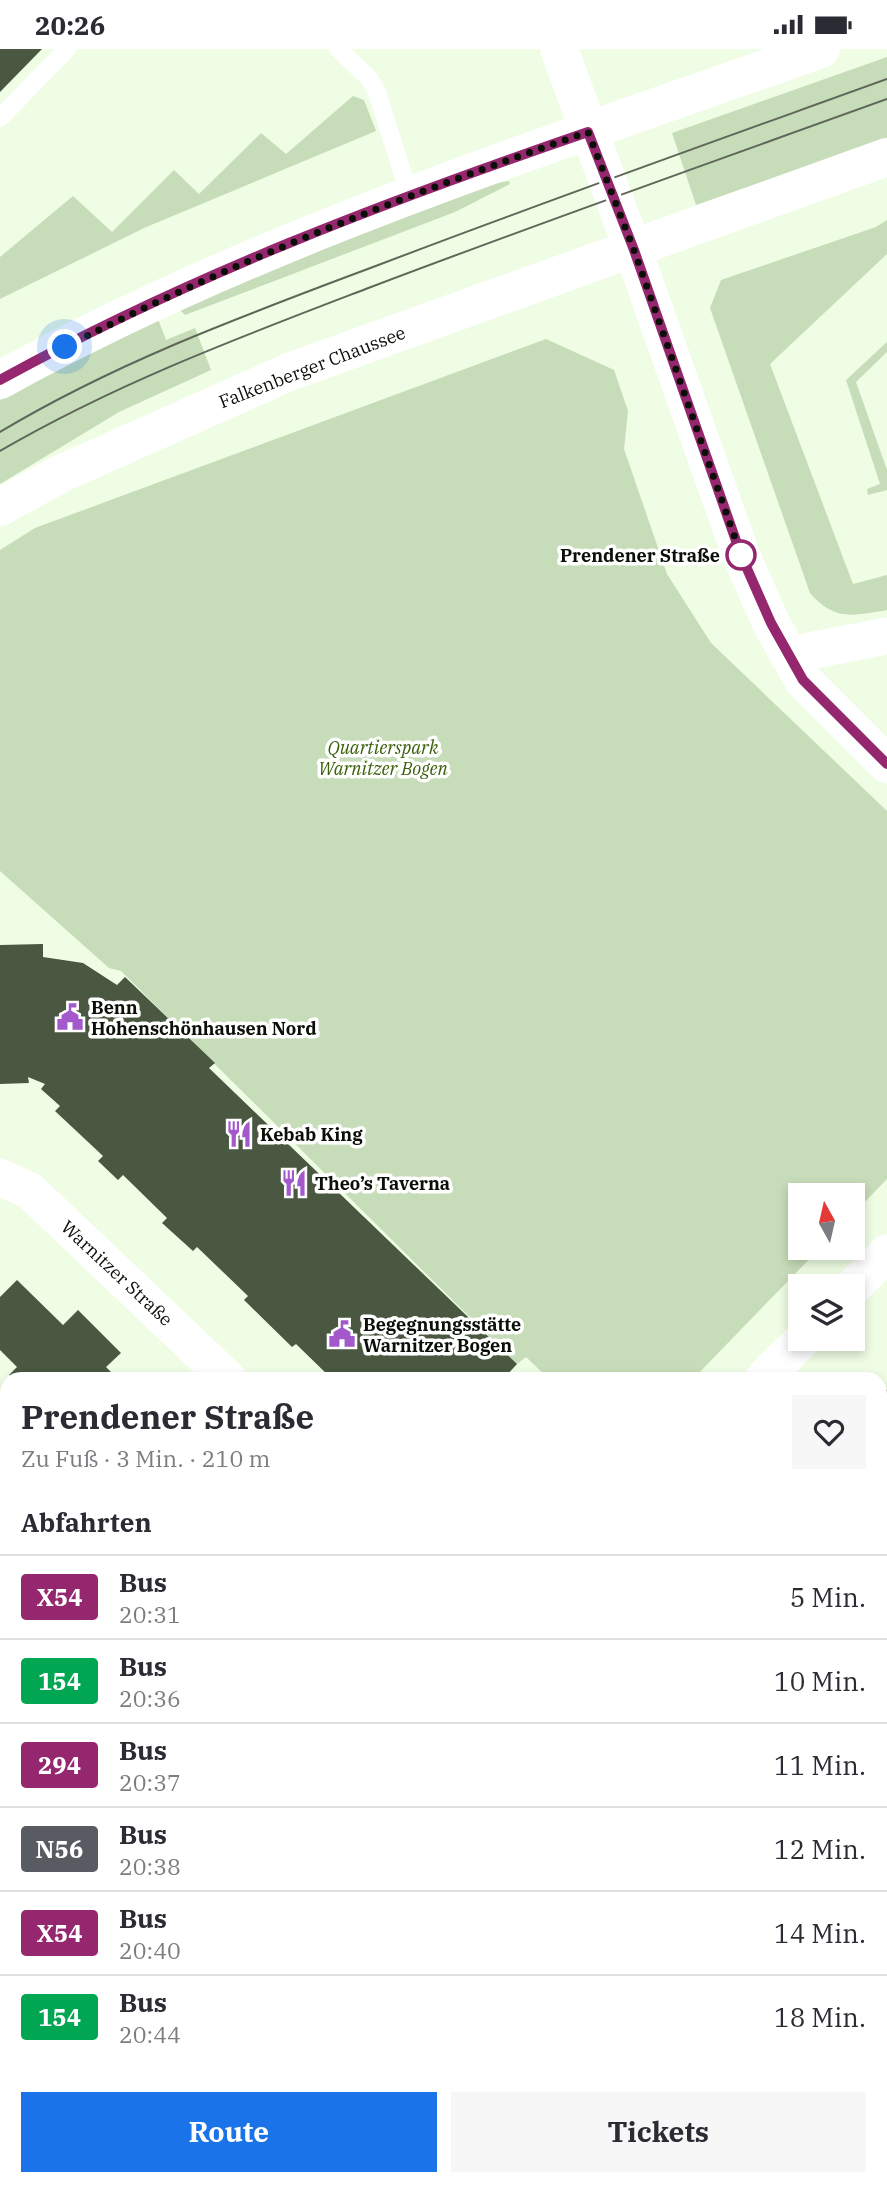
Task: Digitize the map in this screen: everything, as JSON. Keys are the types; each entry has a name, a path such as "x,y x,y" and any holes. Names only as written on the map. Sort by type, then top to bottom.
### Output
{"main road":[{"path":"559,49 634,250 746,569 803,680 887,764"},
{"path":"0,380 187,287 410,197 821,49"},
{"name":"Falkenberger Chaussee","path":"0,507 60,474 289,372 887,157"}],"street":[{"path":"788,655 887,636"},
{"name":"Warnitzer Straße","path":"0,1177 30,1191 221,1372"},
{"path":"865,1275 887,1253"},
{"path":"770,1372 791,1351"}],"lane":[{"path":"0,118 67,49"},
{"path":"338,49 369,78 377,92 410,197"}],"green space":[{"path":"887,57 887,139 696,205 672,133"},
{"path":"353,96 364,100 376,131 144,228 0,299 0,257 73,196 112,232 174,170 199,194 261,133 286,154"},
{"path":"509,181 510,184 455,212 185,315 179,309 270,269 490,184"},
{"path":"887,220 887,254 770,364 853,584 887,575 887,610 853,615 828,608 810,593 710,308 721,280 876,227"},
{"path":"158,319 166,340 195,328 211,370 119,412 0,484 0,400"},
{"name":"Quartierspark Warnitzer Bogen","path":"546,339 614,370 628,411 624,449 667,574 711,643 887,811 887,1179 865,1202 865,1183 788,1183 788,1260 808,1260 795,1274 788,1274 788,1281 700,1372 542,1372 526,1357 517,1364 121,971 109,968 0,871 0,550 35,528"},
{"path":"887,342 887,352 856,382 887,470 887,490 868,495 867,489 880,484 846,380"}],"building":[{"path":"0,49 42,49 0,92"},
{"path":"43,944 43,957 83,963 117,985 125,977 215,1063 209,1068 517,1364 510,1372 325,1372 296,1344 292,1347 244,1300 248,1296 197,1247 193,1251 162,1223 167,1218 123,1175 118,1180 98,1161 103,1156 55,1111 60,1106 41,1089 45,1084 28,1077 29,1083 0,1084 0,945"},
{"path":"17,1280 63,1325 78,1310 121,1353 106,1367 111,1372 12,1372 17,1367 0,1350 0,1297"}],"tram line":[{"path":"0,432 92,382 187,339 507,217 887,79"},
{"path":"0,451 90,403 229,342 500,239 887,99"}],"bus line":[{"name":"X54","path":"0,380 164,297 234,266 321,230 588,132 634,250 746,569 771,623 803,680 887,764"}],"place":[{"name":"Prendener Straße","path":"741,555"},
{"name":"Benn Hohenschönhausen Nord","path":"70,1017"},
{"name":"Kebab King","path":"239,1134"},
{"name":"Theo’s Taverna","path":"294,1183"},
{"name":"Begegnungsstätte Warnitzer Bogen","path":"342,1334"}],"route":[{"path":"65,347 164,297 321,230 588,132 634,250 741,555"}]}
